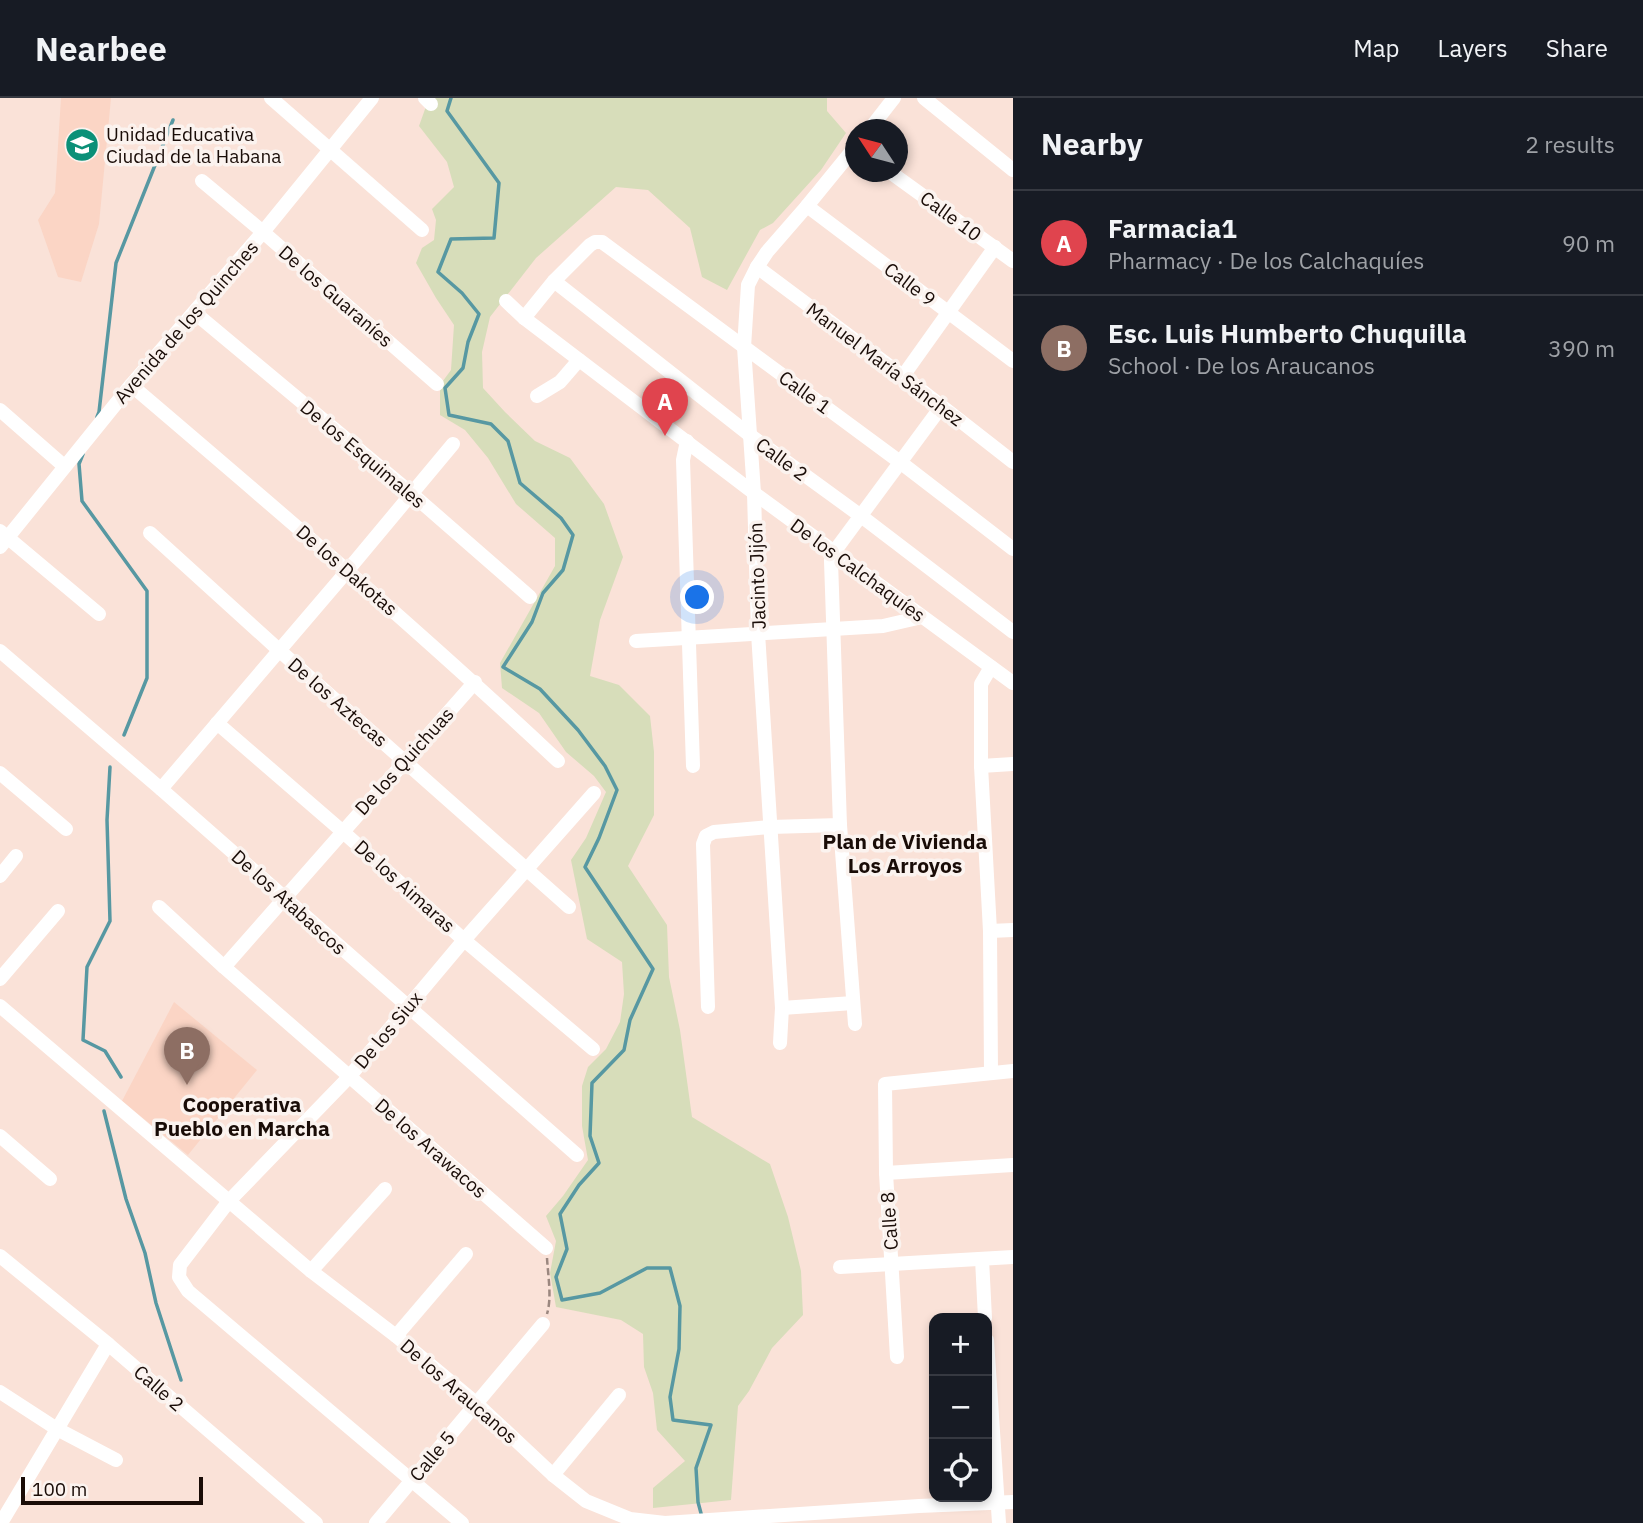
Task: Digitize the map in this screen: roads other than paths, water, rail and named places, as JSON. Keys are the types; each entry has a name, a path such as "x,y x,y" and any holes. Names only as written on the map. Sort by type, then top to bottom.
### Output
{"street":[{"path":"271,98 422,230"},
{"name":"Avenida de los Quinches","path":"3,539 263,232 372,98"},
{"path":"878,119 894,98"},
{"path":"924,98 1013,170"},
{"name":"Jacinto Jijón","path":"780,1043 782,1008 758,633 754,493 744,348 748,285 767,252 845,158"},
{"name":"De los Guaraníes","path":"202,181 437,384"},
{"name":"Calle 10","path":"904,182 1013,261"},
{"name":"Calle 9","path":"807,206 1013,361"},
{"name":"Calle 1","path":"554,281 590,245 602,242 1013,549"},
{"path":"903,376 995,247"},
{"name":"Manuel María Sánchez","path":"757,267 1013,462"},
{"path":"524,318 554,281"},
{"name":"Calle 2","path":"554,281 751,436 1013,632"},
{"name":"De los Calchaquíes","path":"506,301 524,318 754,493 1013,683"},
{"name":"De los Esquimales","path":"195,313 412,494 530,597"},
{"path":"537,396 560,382 579,360"},
{"name":"De los Dakotas","path":"131,385 348,570 475,682 558,761"},
{"path":"855,1024 840,825 831,561 834,552 941,407"},
{"path":"0,410 64,466"},
{"path":"687,441 682,460 693,766"},
{"path":"161,789 453,444"},
{"name":"De los Aztecas","path":"150,533 279,651 569,907"},
{"path":"3,539 99,614"},
{"path":"636,641 883,626 922,617"},
{"name":"De los Atabascos","path":"0,651 577,1155"},
{"path":"991,667 981,684 981,766 990,931 991,1073 1013,1071"},
{"name":"De los Quichuas","path":"224,967 475,682"},
{"name":"De los Aimaras","path":"217,723 464,940 593,1049"},
{"path":"981,766 1013,765"},
{"path":"0,773 66,829"},
{"name":"De los Siux","path":"411,1481 188,1291 179,1277 180,1265 229,1200 349,1077 464,940 594,793"},
{"path":"708,1007 703,844 706,836 715,832 770,827 840,825"},
{"path":"0,876 16,856"},
{"name":"De los Arawacos","path":"159,907 349,1077 547,1248"},
{"path":"0,979 58,911"},
{"path":"990,931 1013,930"},
{"path":"782,1008 853,1003"},
{"name":"De los Araucanos","path":"0,1006 311,1271 396,1336 476,1403 553,1475 586,1501 630,1519 665,1523 1013,1502"},
{"name":"Calle 8","path":"897,1357 886,1173 885,1084 991,1073"},
{"path":"0,1136 50,1180"},
{"path":"886,1173 1013,1165"},
{"path":"311,1271 385,1189"},
{"path":"396,1336 466,1254"},
{"name":"Calle 2","path":"0,1256 108,1344 316,1523"},
{"path":"840,1267 1013,1257"},
{"path":"982,1259 985,1313"},
{"name":"Calle 5","path":"376,1523 542,1324"},
{"path":"1,1523 108,1344"},
{"path":"989,1376 999,1523"},
{"path":"0,1392 57,1429 116,1460"},
{"path":"553,1475 619,1395"},
{"path":"411,1481 462,1523"}],"waterway":[{"path":"451,98 447,111 499,183 494,238 451,239 438,272 462,293 479,314 468,342 463,368 445,388 449,415 491,424 508,441 520,483 561,518 573,535 563,570 543,593 532,622 503,667 540,689 578,730 605,766 617,790 585,867 653,969 630,1020 624,1050 592,1083 590,1136 599,1163 579,1185 560,1214 567,1249 556,1277 562,1300 600,1293 647,1268 670,1268 680,1306 679,1349 670,1397 673,1420 711,1425 696,1468 698,1502 702,1517"},
{"path":"97,417 116,263 173,120"},
{"path":"83,454 79,464 82,501 147,591 147,678 124,735"},
{"path":"110,767 107,820 110,921 87,967 83,1040 105,1051 121,1077"},
{"path":"104,1111 126,1199 145,1253 156,1303 181,1380"}],"place":[{"name":"Unidad Educativa Ciudad de la Habana","path":"82,145"},
{"name":"Farmacia1","path":"665,436"},
{"name":"Esc. Luis Humberto Chuquilla","path":"187,1085"}],"district":[{"name":"Plan de Vivienda Los Arroyos","path":"905,853"},
{"name":"Cooperativa Pueblo en Marcha","path":"242,1116"}]}
